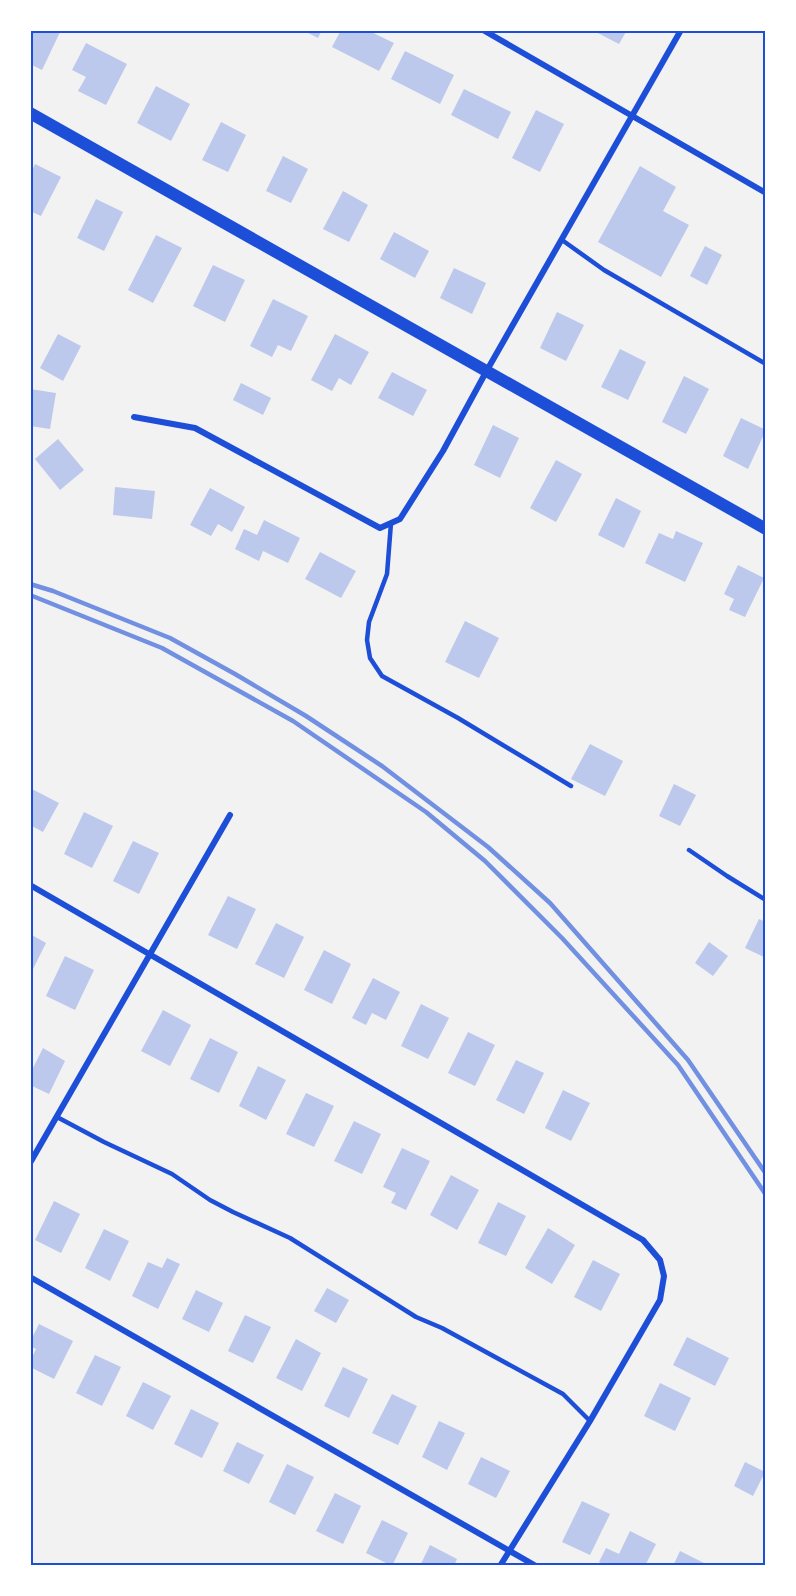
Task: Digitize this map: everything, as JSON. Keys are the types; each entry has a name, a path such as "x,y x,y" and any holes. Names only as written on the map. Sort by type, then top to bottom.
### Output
{"main road":[{"path":"30,113 766,529"}],"street":[{"path":"483,30 766,193"},
{"path":"134,417 195,428 380,528 400,519 443,451 681,30"},
{"path":"30,1164 230,815"},
{"path":"30,885 643,1240 660,1260 664,1276 660,1300 590,1420 500,1566"},
{"path":"30,1277 537,1566"}],"lane":[{"path":"562,240 604,270 766,364"},
{"path":"391,523 387,574 369,622 370,658 382,676 458,718 571,786"},
{"path":"689,850 766,900"},
{"path":"57,1117 172,1174 210,1200 233,1212 290,1238 416,1317 442,1328 563,1394 590,1420"}],"building":[{"path":"30,30 61,30 42,70 30,64"},
{"path":"302,30 322,30 318,38"},
{"path":"341,30 367,30 394,43 379,71 332,47"},
{"path":"592,30 627,30 619,44"},
{"path":"86,43 127,64 106,105 78,91 86,77 72,70"},
{"path":"405,51 454,75 440,104 391,79"},
{"path":"156,86 190,104 171,141 137,123"},
{"path":"464,89 511,112 498,139 451,115"},
{"path":"536,110 564,124 540,172 512,158"},
{"path":"221,122 246,135 228,172 202,160"},
{"path":"283,156 308,169 291,203 266,191"},
{"path":"35,164 61,177 41,216 30,211 30,175"},
{"path":"640,166 676,187 663,211 689,225 661,277 598,242"},
{"path":"343,191 368,205 349,242 323,229"},
{"path":"96,199 123,212 104,251 77,238"},
{"path":"394,232 429,251 415,278 380,259"},
{"path":"156,235 182,248 153,303 128,290"},
{"path":"705,246 722,255 707,285 690,276"},
{"path":"213,265 245,280 225,322 193,306"},
{"path":"454,268 486,283 472,314 440,298"},
{"path":"273,299 308,316 291,351 278,345 272,357 250,346"},
{"path":"557,312 584,325 566,361 540,348"},
{"path":"58,334 81,346 63,381 40,368"},
{"path":"335,334 369,352 351,385 339,378 332,391 311,380"},
{"path":"620,349 646,362 628,400 601,387"},
{"path":"392,372 427,390 413,416 378,398"},
{"path":"684,376 709,389 686,434 662,422"},
{"path":"241,383 271,398 263,415 233,400"},
{"path":"30,389 56,393 50,429 30,426"},
{"path":"741,418 766,430 748,469 723,456"},
{"path":"493,425 519,438 500,478 474,465"},
{"path":"58,439 84,470 60,490 35,459"},
{"path":"556,460 582,474 556,522 530,508"},
{"path":"115,487 155,491 152,519 113,515"},
{"path":"210,488 245,507 232,532 218,524 211,536 190,525"},
{"path":"616,498 641,511 624,548 598,535"},
{"path":"264,520 300,538 288,563 263,551 259,561 235,549 244,529 257,535"},
{"path":"676,531 703,543 685,582 645,563 659,533 673,539"},
{"path":"320,552 356,571 341,598 305,579"},
{"path":"738,565 764,578 745,617 729,610 734,599 724,594"},
{"path":"465,621 499,638 479,678 445,662"},
{"path":"590,744 623,761 605,796 571,779"},
{"path":"674,784 696,795 680,826 659,816"},
{"path":"30,788 59,803 43,832 30,825"},
{"path":"84,812 113,826 92,868 64,854"},
{"path":"133,841 159,853 139,894 113,881"},
{"path":"228,896 256,909 237,949 208,935"},
{"path":"759,919 766,922 766,958 745,948"},
{"path":"276,923 304,937 284,978 255,964"},
{"path":"30,934 46,943 30,975"},
{"path":"709,942 728,956 713,976 695,963"},
{"path":"324,950 351,964 332,1004 304,990"},
{"path":"65,956 94,970 75,1010 46,996"},
{"path":"373,978 400,992 386,1020 372,1013 366,1025 352,1018"},
{"path":"421,1004 449,1018 428,1059 401,1046"},
{"path":"163,1010 191,1025 170,1066 141,1051"},
{"path":"468,1032 495,1045 475,1086 448,1073"},
{"path":"210,1038 238,1052 219,1093 190,1079"},
{"path":"43,1048 65,1061 49,1094 30,1085 30,1074"},
{"path":"516,1060 544,1073 524,1114 496,1100"},
{"path":"258,1066 286,1080 266,1120 239,1106"},
{"path":"563,1090 590,1103 571,1141 545,1128"},
{"path":"306,1093 334,1106 314,1147 286,1134"},
{"path":"354,1121 381,1134 362,1174 334,1161"},
{"path":"402,1148 430,1161 406,1210 391,1203 396,1193 383,1187"},
{"path":"451,1175 479,1190 457,1230 430,1215"},
{"path":"54,1201 80,1214 61,1253 35,1240"},
{"path":"498,1202 526,1216 506,1256 478,1243"},
{"path":"548,1228 575,1245 552,1284 525,1268"},
{"path":"104,1229 129,1241 110,1281 85,1268"},
{"path":"167,1258 180,1264 158,1309 132,1296 148,1262 162,1268"},
{"path":"593,1260 620,1274 601,1311 574,1297"},
{"path":"327,1288 349,1300 336,1323 314,1311"},
{"path":"196,1290 223,1303 209,1332 182,1319"},
{"path":"245,1315 271,1327 253,1363 228,1351"},
{"path":"39,1324 73,1341 54,1379 30,1367 36,1349 30,1346 30,1342"},
{"path":"687,1337 729,1358 715,1386 673,1365"},
{"path":"296,1339 321,1353 302,1391 276,1378"},
{"path":"95,1355 121,1367 102,1406 76,1393"},
{"path":"343,1367 368,1379 349,1418 324,1406"},
{"path":"143,1382 171,1396 153,1430 126,1416"},
{"path":"660,1383 691,1398 675,1431 644,1416"},
{"path":"392,1394 417,1406 398,1445 372,1433"},
{"path":"191,1409 219,1423 202,1458 174,1444"},
{"path":"439,1421 465,1433 447,1470 422,1457"},
{"path":"237,1442 264,1455 249,1484 223,1471"},
{"path":"481,1457 510,1471 496,1498 468,1484"},
{"path":"745,1462 765,1472 753,1496 734,1486"},
{"path":"287,1464 314,1477 295,1515 269,1502"},
{"path":"335,1493 361,1506 343,1544 316,1531"},
{"path":"582,1501 610,1514 590,1555 562,1542"},
{"path":"382,1520 408,1533 392,1566 366,1553"},
{"path":"630,1531 656,1544 645,1566 607,1566 599,1562 606,1548 619,1554"},
{"path":"430,1545 457,1559 454,1566 420,1566"},
{"path":"680,1551 710,1566 673,1566"}],"railway":[{"path":"30,584 170,638 235,674 306,716 382,766 488,847 550,903 688,1060 766,1174"},
{"path":"30,595 162,648 293,721 426,812 485,861 562,938 678,1065 766,1195"}]}
